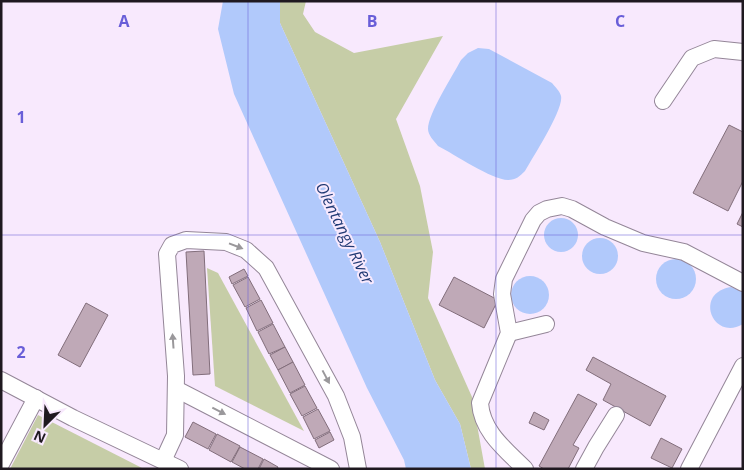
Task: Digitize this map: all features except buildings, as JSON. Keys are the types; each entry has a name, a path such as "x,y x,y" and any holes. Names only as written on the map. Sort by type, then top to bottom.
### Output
{"street":[{"path":"663,101 692,58 714,49 743,52"},
{"path":"525,469 496,441 481,415 480,403 509,333 502,294 507,271 533,220 539,213 554,207 572,209 606,228 642,243 684,252 743,283"},
{"path":"163,461 175,435 176,389 167,254 172,245 186,240 226,242 246,250 266,268 336,396 352,437 358,469"},
{"path":"509,333 546,324"},
{"path":"689,469 743,366"},
{"path":"1,380 73,418 180,469"},
{"path":"176,389 331,469"},
{"path":"1,464 36,398"},
{"path":"584,469 616,415"}],"green space":[{"path":"280,1 306,1 303,14 315,32 354,53 443,36 396,119 420,186 433,252 428,298 472,397 485,469 471,469 460,424 435,380 380,242 280,23"},
{"path":"207,268 218,273 304,431 215,386"},
{"path":"38,415 144,469 10,469"}],"water":[{"name":"Olentangy River","path":"223,1 280,1 280,23 380,242 435,380 460,424 471,469 406,469 404,460 367,388 234,94 218,29"},
{"path":"478,48 489,49 552,83 561,96 558,111 541,145 525,171 513,179 501,179 473,166 438,146 428,131 429,122 436,105 461,60 468,53"},
{"path":"561,218 568,219 573,223 577,228 577,242 573,247 568,251 561,252 554,251 549,247 545,242 544,235 545,228 549,223 554,219"},
{"path":"600,238 607,239 613,243 617,249 617,263 613,269 607,273 600,274 593,273 587,269 583,263 582,256 583,249 587,243 593,239"},
{"path":"680,259 687,262 693,268 696,279 695,287 687,296 680,299 672,299 665,296 657,287 656,275 659,268 668,260"},
{"path":"530,276 543,282 549,295 543,308 530,314 517,308 511,295 517,282"},
{"path":"731,287 743,292 743,324 732,328 723,327 716,322 711,314 710,306 713,298 719,291"}]}
